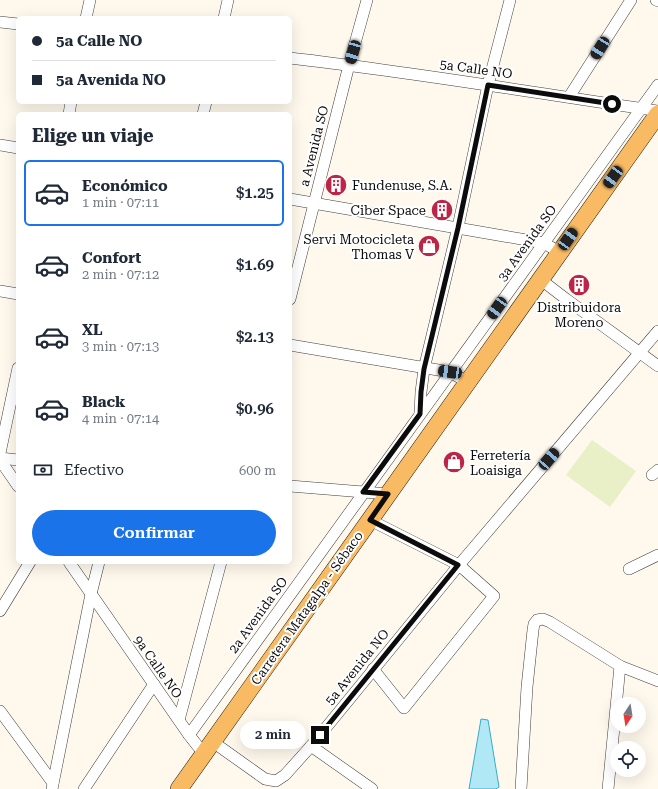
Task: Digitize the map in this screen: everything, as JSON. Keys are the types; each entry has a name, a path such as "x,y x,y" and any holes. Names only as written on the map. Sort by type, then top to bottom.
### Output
{"main road":[{"name":"Carretera Matagalpa - Sébaco","path":"179,789 658,113"}],"street":[{"path":"86,16 90,0"},
{"path":"224,16 228,0"},
{"name":"a Avenida SO","path":"292,291 349,65 367,0"},
{"path":"420,414 424,369 458,228 488,85 510,0"},
{"path":"569,97 630,0"},
{"path":"0,22 16,24"},
{"name":"5a Calle NO","path":"292,58 349,65 569,97 658,113"},
{"name":"3a Avenida SO","path":"420,414 658,86"},
{"path":"0,145 16,148"},
{"path":"292,199 544,243 559,252"},
{"path":"540,279 658,366"},
{"path":"0,291 16,294"},
{"name":"5a Avenida NO","path":"208,748 265,780 276,781 286,775 458,565 658,330"},
{"path":"292,345 424,369 450,372 468,382"},
{"path":"0,453 16,377"},
{"name":"2a Avenida SO","path":"189,735 420,414"},
{"path":"0,459 16,460"},
{"path":"0,459 16,483"},
{"path":"292,486 388,494"},
{"path":"370,520 458,565 494,596 404,708 373,669"},
{"path":"629,569 658,555"},
{"path":"0,611 29,564"},
{"name":"9a Calle NO","path":"70,564 189,735 208,748"},
{"path":"53,786 91,594 98,564"},
{"path":"179,720 220,564"},
{"path":"521,789 527,687 533,630 534,624 537,620 543,619 550,622 620,666 658,681"},
{"path":"608,789 620,666"},
{"path":"84,789 154,684"},
{"path":"0,711 53,786"},
{"path":"311,746 372,789"}],"green space":[{"path":"592,440 636,471 610,507 566,475"}],"water":[{"path":"481,719 488,720 499,787 496,789 469,789"}],"place":[{"name":"Fundenuse, S.A.","path":"336,185"},
{"name":"Ciber Space","path":"442,210"},
{"name":"Servi Motocicleta Thomas V","path":"429,246"},
{"name":"Distribuidora Moreno","path":"579,285"},
{"name":"Ferretería Loaisiga","path":"454,462"}],"route":[{"path":"320,735 458,565 370,520 388,494 363,492 420,414 424,369 458,228 488,85 612,104"}]}
